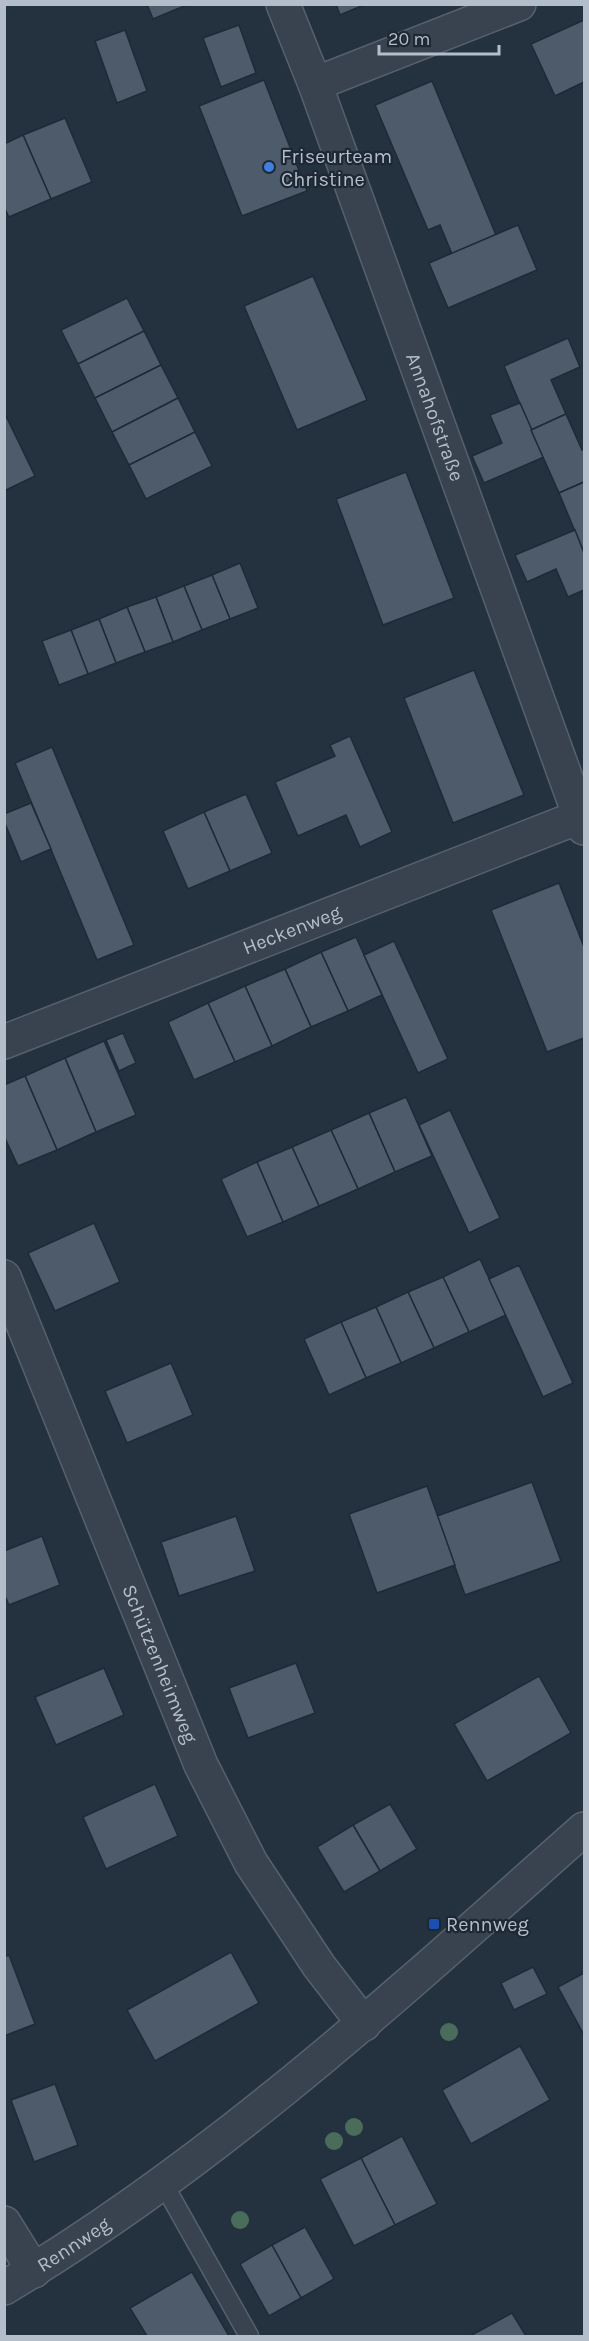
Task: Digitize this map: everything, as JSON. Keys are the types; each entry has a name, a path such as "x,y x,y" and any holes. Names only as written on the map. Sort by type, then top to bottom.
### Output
{"street":[{"name":"Annahofstraße","path":"284,4 582,823"},
{"path":"315,84 519,4"},
{"name":"Heckenweg","path":"4,1042 582,823"},
{"name":"Schützenheimweg","path":"4,1277 201,1765 251,1863 319,1966 364,2024"},
{"name":"Rennweg","path":"4,2288 34,2271 192,2163 364,2024 585,1829"},
{"path":"4,2223 34,2271"}],"lane":[{"path":"163,2182 249,2337"}],"building":[{"path":"147,4 189,4 153,19"},
{"path":"336,4 366,4 340,15"},
{"path":"584,20 584,82 555,96 531,44"},
{"path":"239,25 256,73 221,87 203,38"},
{"path":"125,30 147,91 117,103 95,41"},
{"path":"264,80 307,191 242,216 199,106"},
{"path":"432,81 496,235 452,254 440,225 428,230 375,105"},
{"path":"65,118 92,182 51,199 23,135"},
{"path":"23,135 51,199 9,217 4,207 4,144"},
{"path":"518,225 537,270 448,308 429,263"},
{"path":"313,276 367,400 297,430 244,306"},
{"path":"127,298 144,331 78,364 61,330"},
{"path":"144,331 161,365 95,398 78,364"},
{"path":"568,338 580,367 551,380 566,414 531,430 504,366"},
{"path":"161,365 178,398 112,432 95,398"},
{"path":"178,398 195,432 129,465 112,432"},
{"path":"520,403 544,457 484,483 472,456 502,443 490,415"},
{"path":"4,412 35,476 4,491"},
{"path":"566,414 582,450 584,448 584,482 559,493 531,430"},
{"path":"195,432 212,466 146,499 129,465"},
{"path":"406,472 454,598 383,625 336,499"},
{"path":"584,482 584,553 559,493"},
{"path":"575,530 584,553 584,590 568,597 556,569 527,582 515,555"},
{"path":"240,563 258,608 230,619 212,575"},
{"path":"212,575 230,619 202,630 184,586"},
{"path":"184,586 202,630 173,642 156,597"},
{"path":"156,597 173,642 145,652 127,607"},
{"path":"127,607 145,652 116,663 99,619"},
{"path":"99,619 116,663 88,674 71,630"},
{"path":"71,630 88,674 59,685 42,641"},
{"path":"474,670 524,795 453,823 404,698"},
{"path":"350,736 392,832 360,847 346,815 298,836 275,782 335,756 330,745"},
{"path":"52,747 134,945 97,960 15,763"},
{"path":"246,794 272,853 230,871 204,812"},
{"path":"31,803 51,849 21,862 4,821 4,814"},
{"path":"204,812 230,871 188,889 163,831"},
{"path":"559,883 584,947 584,1038 547,1052 491,910"},
{"path":"356,937 382,995 348,1011 321,952"},
{"path":"394,941 448,1059 418,1073 364,955"},
{"path":"321,952 348,1011 311,1027 285,969"},
{"path":"285,969 311,1027 272,1046 245,986"},
{"path":"245,986 272,1046 235,1062 208,1003"},
{"path":"208,1003 235,1062 194,1080 168,1022"},
{"path":"123,1033 136,1063 119,1071 106,1040"},
{"path":"104,1041 136,1115 96,1132 65,1058"},
{"path":"65,1058 96,1132 57,1150 25,1076"},
{"path":"25,1076 57,1150 18,1166 4,1136 4,1085"},
{"path":"406,1097 432,1156 395,1172 369,1113"},
{"path":"450,1110 500,1218 469,1233 419,1125"},
{"path":"369,1113 395,1172 358,1189 331,1130"},
{"path":"331,1130 358,1189 319,1206 292,1147"},
{"path":"292,1147 319,1206 283,1222 257,1162"},
{"path":"257,1162 283,1222 247,1237 221,1179"},
{"path":"94,1223 120,1282 55,1311 28,1253"},
{"path":"480,1259 506,1315 469,1332 443,1277"},
{"path":"519,1265 573,1383 543,1397 489,1279"},
{"path":"443,1277 469,1332 434,1348 408,1292"},
{"path":"408,1292 434,1348 401,1363 376,1307"},
{"path":"376,1307 401,1363 366,1378 341,1322"},
{"path":"341,1322 366,1378 329,1395 304,1339"},
{"path":"171,1363 193,1415 127,1443 105,1391"},
{"path":"532,1482 561,1561 465,1595 437,1516"},
{"path":"427,1486 455,1565 377,1593 349,1514"},
{"path":"236,1516 255,1571 179,1596 161,1542"},
{"path":"42,1536 60,1585 9,1605 4,1594 4,1551"},
{"path":"296,1663 315,1713 248,1738 229,1688"},
{"path":"104,1668 124,1715 56,1745 35,1697"},
{"path":"539,1676 571,1733 487,1781 454,1724"},
{"path":"155,1784 178,1836 106,1869 83,1817"},
{"path":"390,1804 417,1849 380,1871 353,1825"},
{"path":"353,1825 380,1871 344,1892 317,1847"},
{"path":"231,1952 259,2003 155,2061 127,2010"},
{"path":"9,1955 35,2024 4,2036 4,1957"},
{"path":"533,1967 547,1994 514,2010 501,1983"},
{"path":"584,1973 584,2035 558,1987"},
{"path":"520,2046 550,2100 471,2144 442,2090"},
{"path":"55,2084 78,2145 34,2162 11,2100"},
{"path":"402,2136 437,2204 395,2225 361,2158"},
{"path":"361,2158 395,2225 354,2246 320,2179"},
{"path":"305,2227 334,2279 301,2298 272,2245"},
{"path":"272,2245 301,2298 269,2316 240,2264"},
{"path":"192,2272 229,2336 147,2336 130,2308"},
{"path":"512,2313 526,2336 470,2336"}],"place":[{"name":"Friseurteam Christine","path":"269,167"},
{"name":"Rennweg","path":"434,1924"}]}
